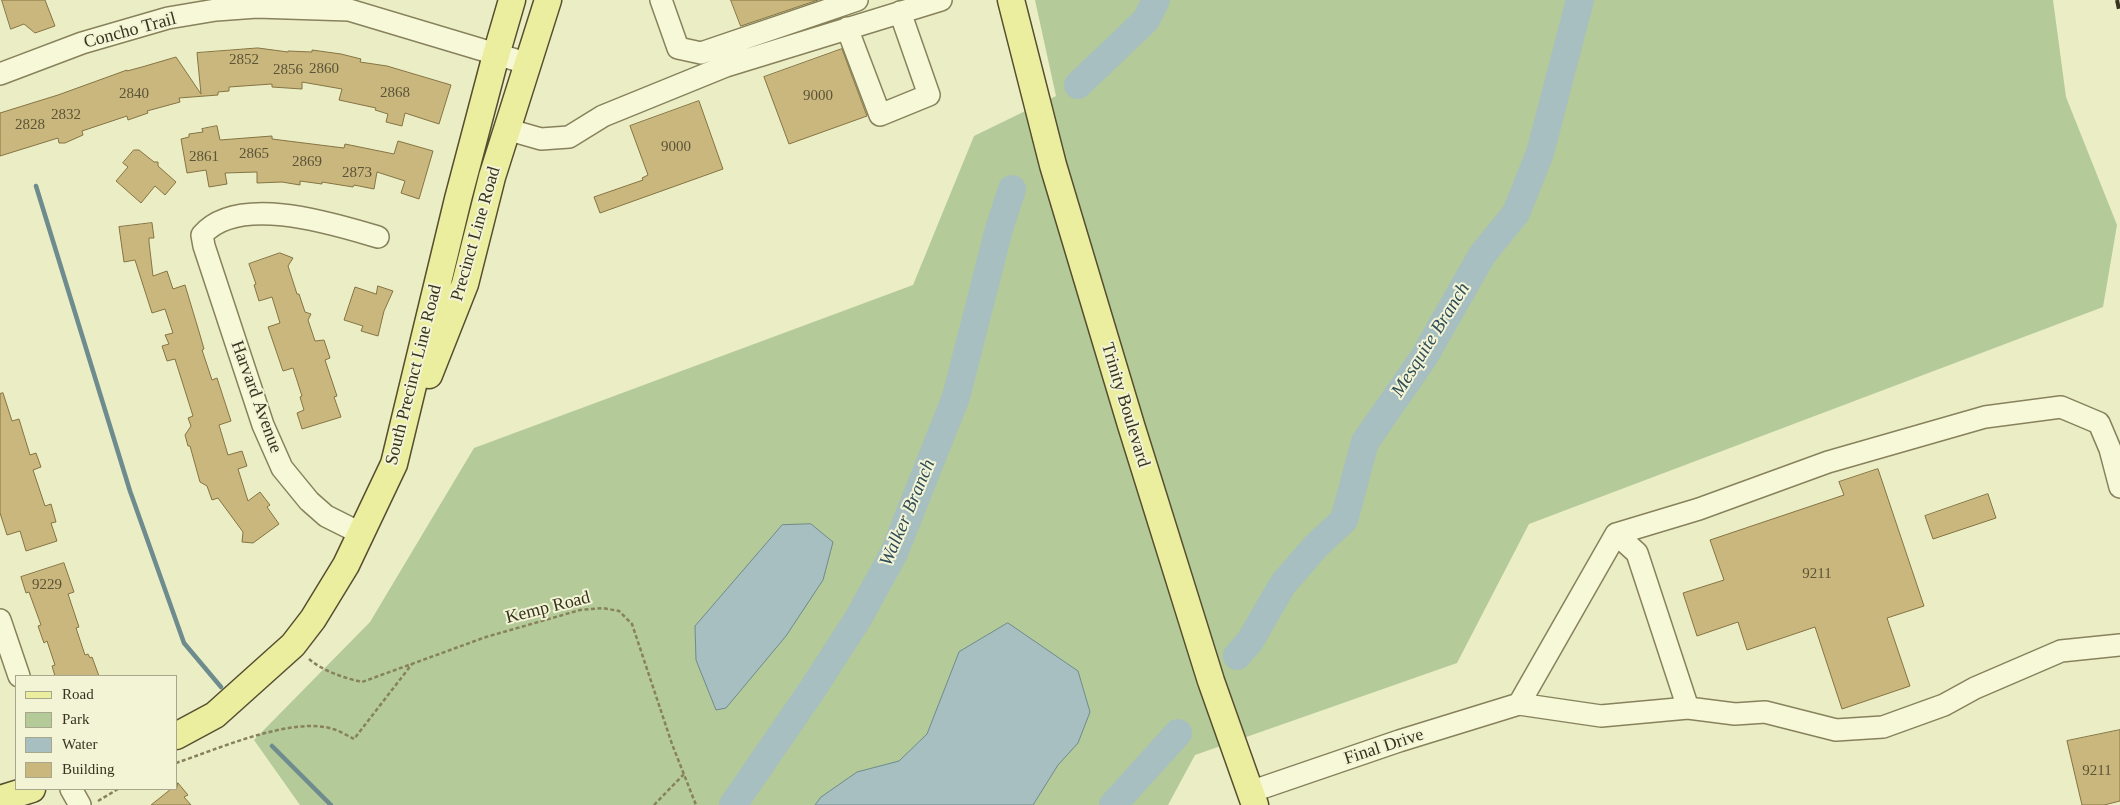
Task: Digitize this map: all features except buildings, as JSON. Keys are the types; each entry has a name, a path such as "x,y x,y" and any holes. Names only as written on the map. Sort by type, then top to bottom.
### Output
{"main road":[{"name":"South Precinct Line Road","path":"178,735 215,715 293,644 331,592 346,565 394,464 496,55 512,0"},
{"name":"Precinct Line Road","path":"394,464 465,284 506,129 548,0"},
{"name":"Trinity Boulevard","path":"1010,0 1053,165 1131,425 1211,681 1252,799"},
{"path":"0,799 29,790"}],"street":[{"path":"661,0 678,48 701,53 857,0"},
{"path":"506,129 542,139 569,137 603,116 726,66 941,0"},
{"name":"Concho Trail","path":"0,74 165,9 216,10 349,5 496,55 526,63"},
{"path":"847,28 880,115 929,95 900,12"},
{"name":"Harvard Avenue","path":"360,533 326,516 309,501 282,468 263,425 202,235 208,228 232,217 270,214 305,218 378,237"},
{"path":"2120,487 2110,449 2099,423 2061,407 1976,419 1828,462 1699,509 1616,534 1519,704 1600,716 1688,708 1735,714 1765,712 1836,730 1883,727 1944,705 1975,688 2061,651 2120,645"},
{"path":"1616,534 1637,553 1688,708"},
{"path":"0,620 19,675"},
{"name":"Final Drive","path":"1252,799 1398,741 1519,704"},
{"path":"72,790 80,805"}],"path":[{"name":"Kemp Road","path":"293,644 317,666 349,680 362,682 486,637 580,610 603,608 619,611 632,624 696,805"},
{"path":"178,762 283,728 309,725 334,729 354,739 412,664"},
{"path":"654,805 684,774"},
{"path":"91,805 116,790"}],"green space":[{"path":"1035,0 2053,0 2066,97 2117,225 2103,307 1529,524 1457,663 1195,755 1168,805 300,805 254,740 370,622 474,448 913,285 974,136 1056,96"}],"water":[{"path":"811,524 833,542 823,580 786,636 726,708 716,710 696,660 695,626 782,525"},
{"path":"1008,623 1078,671 1090,712 1078,743 1058,765 1033,805 815,805 821,797 857,772 899,761 927,734 959,652"}],"waterway":[{"name":"Walker Branch","path":"1078,85 1146,20 1156,0"},
{"name":"Mesquite Branch","path":"1237,656 1250,641 1283,584 1316,546 1344,520 1365,442 1424,357 1482,255 1516,213 1540,153 1580,0"},
{"path":"36,186 130,491 184,643 221,687"},
{"name":"Walker Branch","path":"733,805 814,687 859,617 894,553 956,397 999,229 1012,189"},
{"name":"Mesquite Branch","path":"1113,805 1178,733"},
{"path":"272,746 331,805"}],"railway":[{"path":"2117,0 2120,14"}]}
